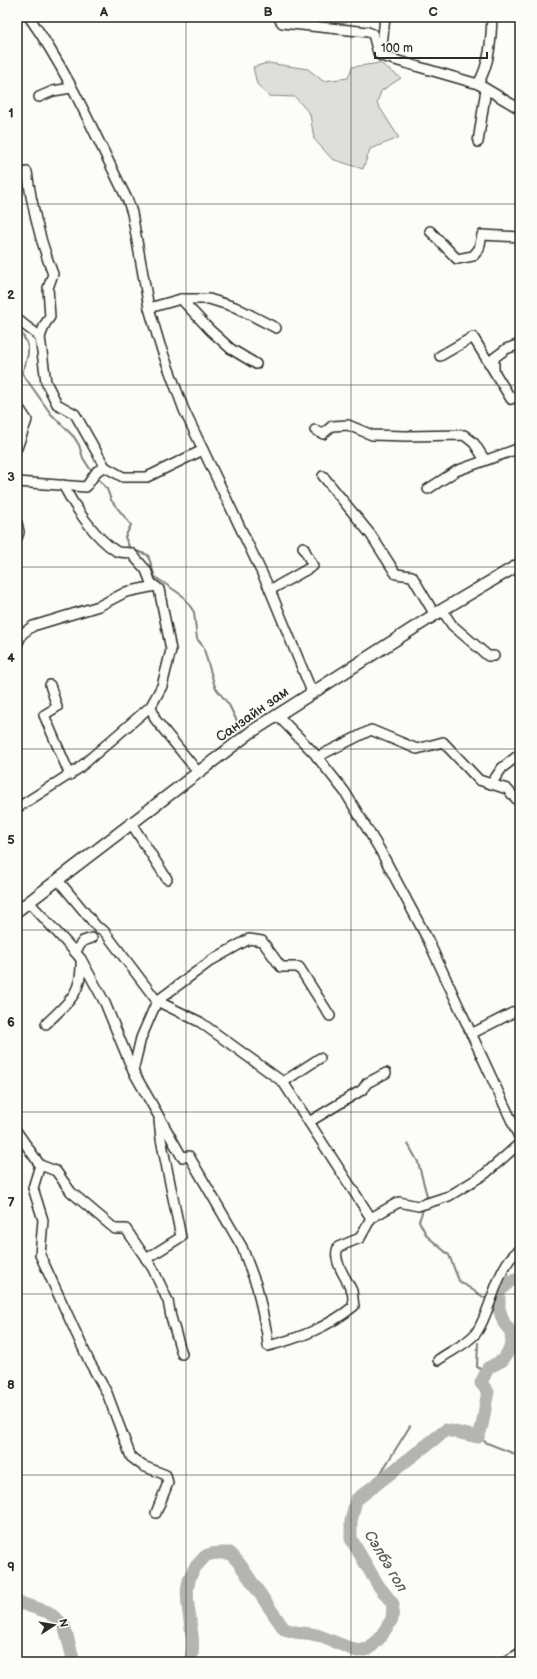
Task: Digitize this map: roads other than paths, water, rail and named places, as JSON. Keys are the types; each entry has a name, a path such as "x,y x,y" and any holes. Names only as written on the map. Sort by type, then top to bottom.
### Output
{"main road":[{"name":"Санзайн зам","path":"21,907 241,738 312,692 349,671 439,612 520,564"}],"street":[{"path":"29,17 42,35 71,88 128,201 135,225 149,308 160,346 181,404 270,590 312,692"},
{"path":"278,17 282,23 368,32 372,34 378,53 381,56 482,87 520,110"},
{"path":"381,56 385,17"},
{"path":"478,142 482,87 491,48 492,17"},
{"path":"39,98 53,90 71,88"},
{"path":"27,172 31,200 41,233 41,241 53,274 48,288 50,317 45,324 40,337 46,382 57,404 75,414 105,467 123,477 146,477 203,450"},
{"path":"430,231 457,259 473,256 479,249 482,235 520,237"},
{"path":"149,308 181,299 209,299 235,307 276,328"},
{"path":"181,299 210,330 231,349 256,364"},
{"path":"17,318 19,322 27,326 40,337"},
{"path":"440,356 473,337 511,399 520,395"},
{"path":"494,370 494,358 506,349 520,344"},
{"path":"17,404 27,420 17,448"},
{"path":"315,430 323,434 332,426 348,425 372,435 406,436 464,434 474,443 485,460"},
{"path":"428,489 456,471 520,448"},
{"path":"17,482 86,487 97,471 105,467"},
{"path":"324,476 371,535 396,574 412,576 439,612 452,625 488,656 494,656"},
{"path":"17,808 70,775 152,706 162,686 171,650 159,589 151,583 146,570 131,553 117,551 101,538 70,498 63,485"},
{"path":"17,523 19,532 17,538"},
{"path":"270,590 313,566 303,547"},
{"path":"17,645 22,634 33,626 99,606 126,592 154,586"},
{"path":"50,685 57,706 44,715 70,775"},
{"path":"152,706 155,719 198,772"},
{"path":"277,715 317,757 346,792 380,850 410,905 520,1139"},
{"path":"317,757 371,730 417,749 442,742 479,780 507,789 520,803"},
{"path":"491,784 502,768 520,754"},
{"path":"131,823 167,879"},
{"path":"58,880 97,928 104,931 157,1001 200,1022 283,1082 371,1218"},
{"path":"21,907 78,956 105,1003 133,1071 182,1157 189,1156 242,1247 257,1287 267,1334 268,1346 298,1339 316,1331 339,1318 354,1306 352,1293 338,1262 336,1253 338,1247 360,1238 371,1218 399,1202 418,1206 449,1196 485,1174 520,1143"},
{"path":"46,1024 76,994 82,978 78,956 83,941 92,938"},
{"path":"133,1071 141,1038 157,1001 212,960 250,939 262,941 281,967 299,967 330,1016"},
{"path":"471,1034 520,1009"},
{"path":"283,1082 320,1058"},
{"path":"309,1122 362,1090 367,1083 386,1073"},
{"path":"146,1259 181,1237 161,1139 159,1116"},
{"path":"17,1132 40,1165 56,1171 71,1192 115,1229 126,1229 153,1268 168,1300 170,1317 182,1354"},
{"path":"40,1165 33,1188 43,1220 40,1255 89,1361 107,1393 131,1457 143,1466 166,1475 168,1483 156,1513"},
{"path":"438,1360 459,1347 476,1333 502,1273 516,1252 520,1250"},
{"path":"505,1662 520,1652"}],"waterway":[{"path":"17,328 25,339 28,349 27,360 22,373 51,414 74,437 79,445 83,458 92,472"},
{"path":"97,477 107,489 111,500 131,525 125,537 130,549 148,555 155,577 183,596 194,612 197,639 203,646 215,687 229,705 241,729"},
{"path":"408,1144 418,1162 427,1196 426,1201"},
{"path":"424,1207 419,1221 427,1236 449,1255 459,1281 488,1300"},
{"name":"Сэлбэ гол","path":"190,1662 192,1637 188,1610 188,1584 192,1572 204,1557 216,1553 230,1553 239,1563 284,1629 317,1635 357,1651 369,1649 380,1638 392,1619 393,1604 378,1585 351,1539 351,1521 356,1500 446,1430 478,1437 488,1392 481,1383 488,1368 503,1360 512,1345 511,1332 504,1323 499,1309 499,1292 510,1281 520,1279"},
{"name":"Сэлбэ гол","path":"493,1304 499,1309"},
{"path":"478,1343 477,1367 487,1372"},
{"path":"371,1489 410,1426"},
{"path":"478,1437 487,1443 520,1456"},
{"name":"Сэлбэ гол","path":"17,1602 48,1612 64,1625 74,1662"}]}
